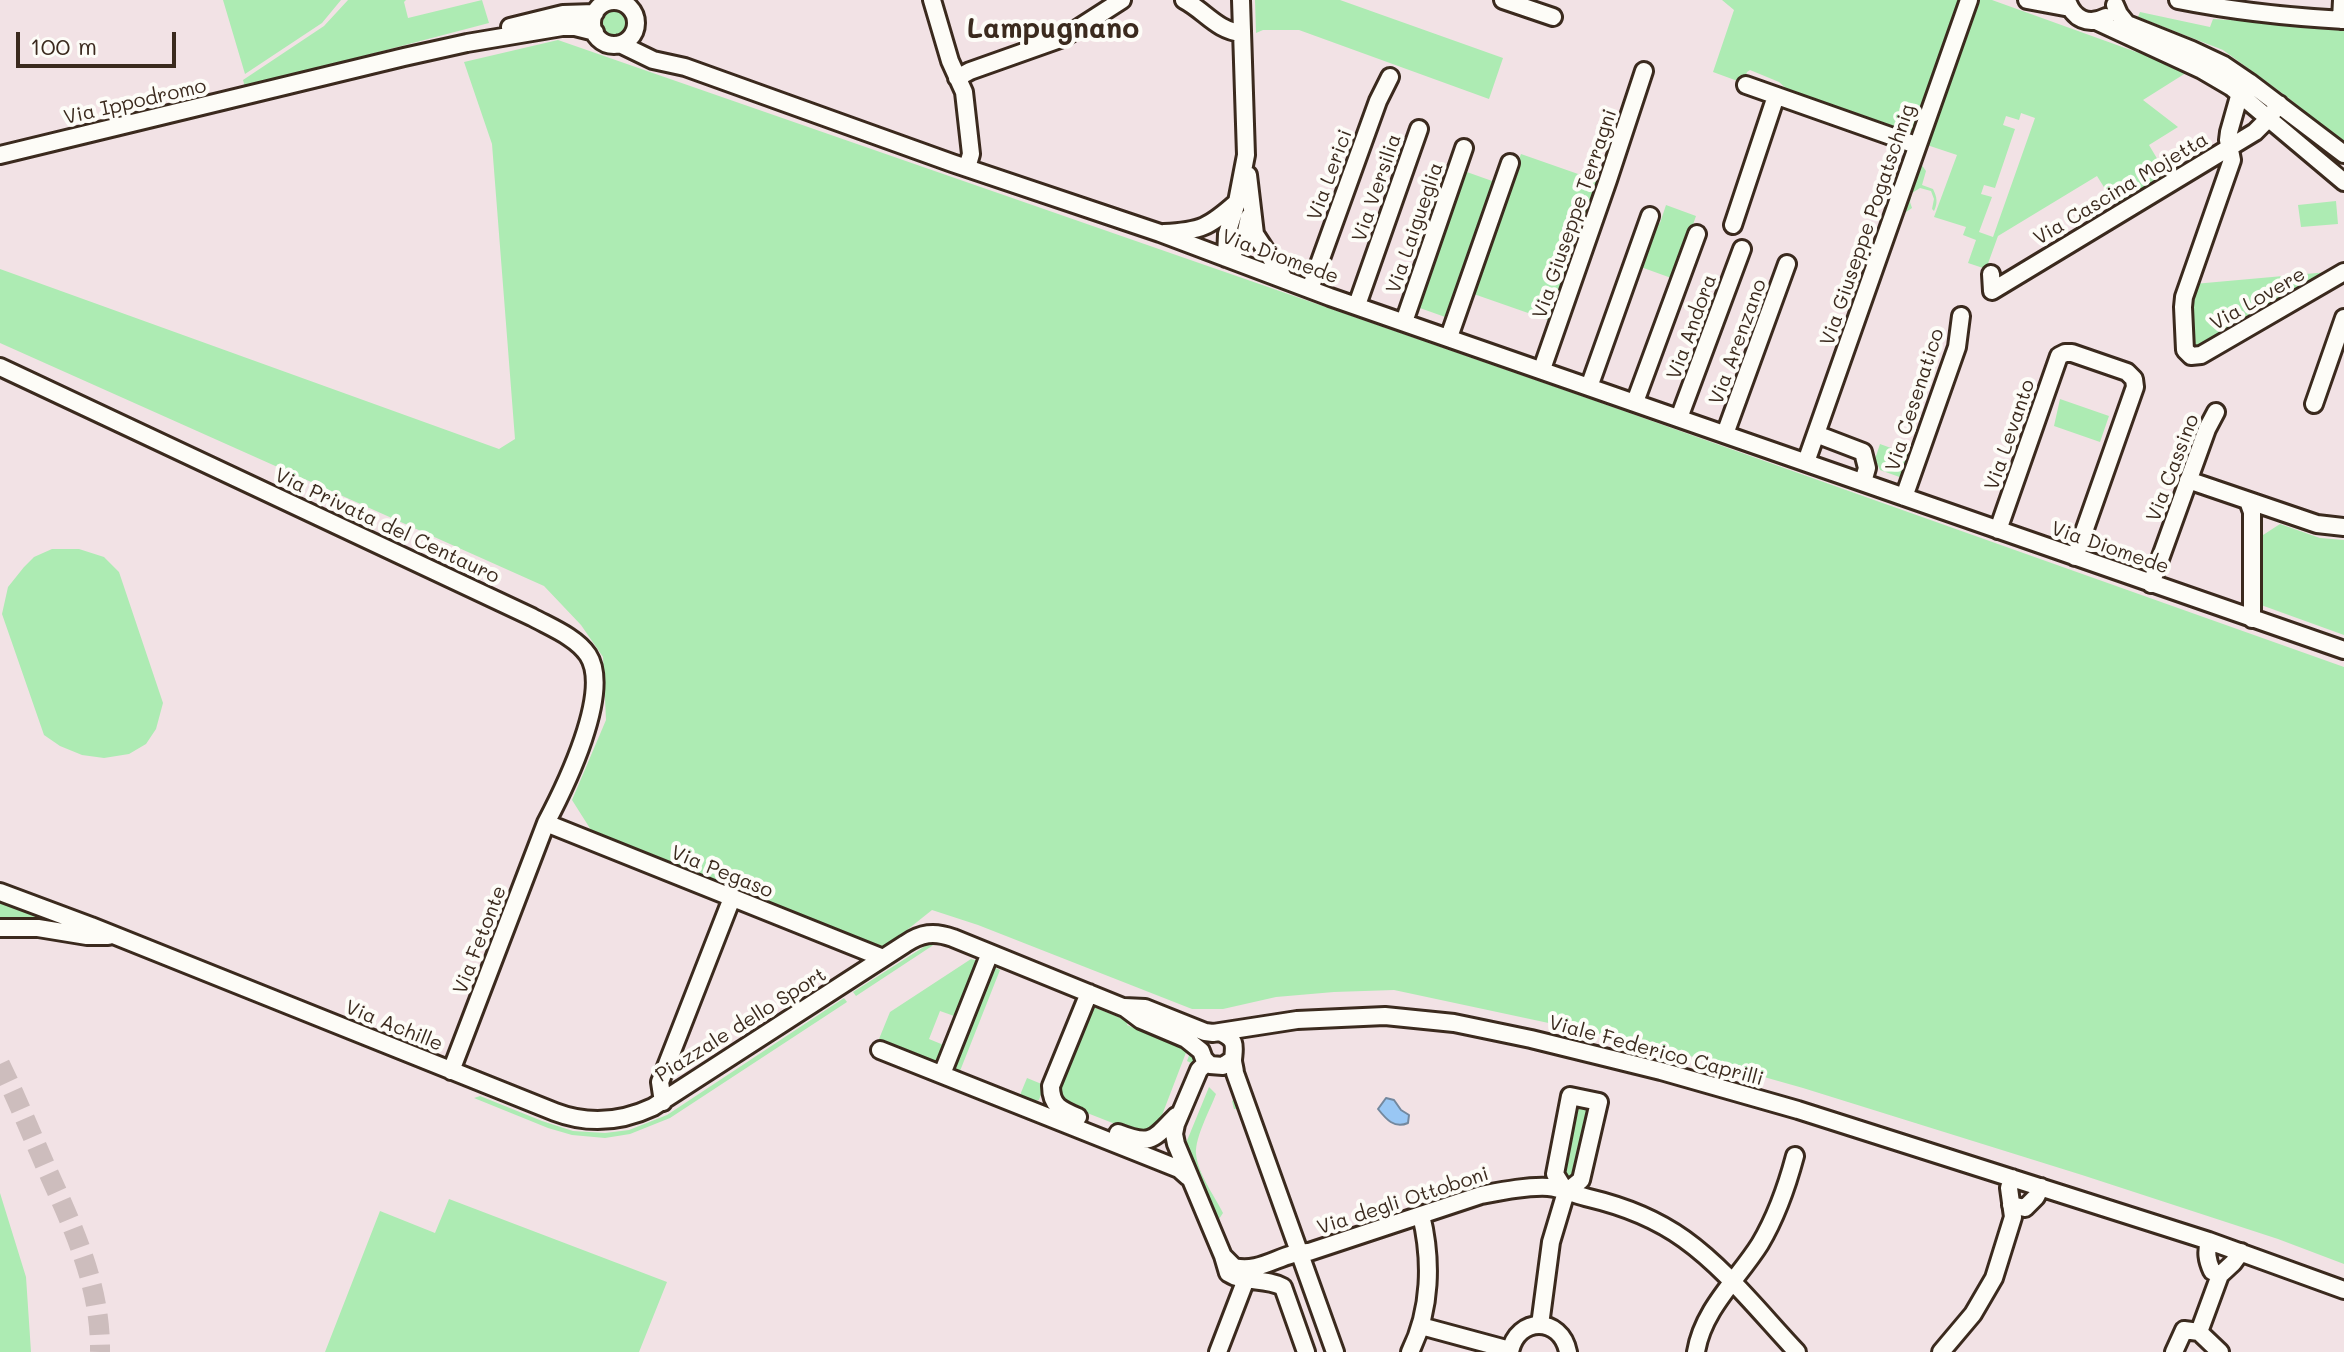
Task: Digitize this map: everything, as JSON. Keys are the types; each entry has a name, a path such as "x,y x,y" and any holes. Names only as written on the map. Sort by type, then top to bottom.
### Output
{"street":[{"path":"932,0 950,61 964,92 971,154 967,168"},
{"path":"957,78 1050,43 1075,31 1122,0"},
{"path":"1184,0 1219,27 1232,33 1242,33"},
{"path":"1226,258 1244,241 1246,155 1241,0"},
{"path":"1503,0 1553,17"},
{"name":"Via Giuseppe Pogatschnig","path":"1806,462 1969,0"},
{"path":"2027,0 2068,4 2079,18 2096,21 2279,104 2344,154"},
{"path":"2178,0 2216,8 2245,5 2342,20 2342,0"},
{"path":"609,2 627,2 635,17 634,33 620,44 605,43 595,32 595,13 609,2"},
{"path":"2096,21 2107,17 2117,2"},
{"path":"2117,2 2119,14 2127,24 2212,58 2245,88 2268,119 2344,182"},
{"name":"Via Ippodromo","path":"467,43 523,22 563,14 595,13"},
{"name":"Via Ippodromo","path":"0,155 467,43 562,27 595,32"},
{"name":"Via Diomede","path":"634,33 643,45 685,67"},
{"name":"Via Diomede","path":"620,44 653,60 685,67 2344,650"},
{"name":"Via Giuseppe Terragni","path":"1542,369 1644,71"},
{"name":"Via Lerici","path":"1310,289 1378,101 1390,77"},
{"path":"1746,85 1916,145"},
{"path":"2230,146 2229,132 2245,88"},
{"path":"1733,225 1776,96"},
{"name":"Via Cascina Mojetta","path":"1991,274 1992,291 2255,132 2279,104"},
{"name":"Via Versilia","path":"1357,305 1419,129"},
{"name":"Via Lovere","path":"2230,146 2232,160 2183,302 2183,345 2188,354 2201,355 2344,272"},
{"name":"Via Laigueglia","path":"1404,322 1464,148"},
{"path":"1449,337 1510,163"},
{"path":"1160,233 1209,226 1244,202"},
{"path":"1244,202 1255,234 1285,280"},
{"path":"1589,387 1650,216"},
{"path":"1635,402 1697,234"},
{"name":"Via Andora","path":"1679,418 1742,249"},
{"name":"Via Arenzano","path":"1725,434 1787,264"},
{"name":"Via Cesenatico","path":"1904,497 1957,347 1961,316"},
{"path":"2314,404 2344,318"},
{"name":"Via Levanto","path":"1998,530 2061,354 2072,353 2127,372 2133,376 2135,387 2075,557"},
{"name":"Via Privata del Centauro","path":"0,367 532,617 586,651 592,663 596,686 594,701 562,793 546,823"},
{"name":"Via Cassino","path":"2151,584 2207,429 2216,412"},
{"path":"1816,434 1863,452 1867,468 1863,482"},
{"path":"2188,480 2317,524 2344,527"},
{"path":"2248,501 2252,512 2252,619"},
{"path":"2252,533 2262,518 2273,513 2284,513"},
{"name":"Via Pegaso","path":"546,823 883,958"},
{"name":"Via Fetonte","path":"451,1071 546,823"},
{"name":"Via Achille","path":"0,892 563,1115 600,1121 621,1119 663,1102"},
{"name":"Piazzale dello Sport","path":"732,898 660,1082 663,1102 916,937 929,933 947,936 1122,1006 1141,1020 1186,1039 1204,1056"},
{"name":"Via Achille","path":"0,928 38,928 87,936 114,936"},
{"path":"942,1074 990,953"},
{"path":"1089,993 1053,1079 1051,1093 1056,1105 1141,1141 1154,1139 1183,1109"},
{"name":"Piazzale dello Sport","path":"1122,1006 1145,1008 1205,1032 1218,1033"},
{"name":"Viale Federico Caprilli","path":"1218,1033 1280,1022 1385,1016 1480,1028 1578,1050 1731,1090 2041,1187 2209,1241 2344,1290"},
{"name":"Viale Federico Caprilli","path":"1234,1054 1259,1030 1280,1022"},
{"path":"1306,1352 1283,1287 1247,1275 1223,1256 1174,1137 1204,1056 1204,1041 1218,1033 1232,1040 1235,1073 1292,1255 1306,1271 1335,1352"},
{"path":"880,1050 1179,1169 1189,1178"},
{"path":"1204,1056 1221,1066 1234,1054"},
{"path":"1540,1325 1551,1242 1566,1192 1581,1180 1599,1102 1570,1096 1555,1174 1566,1192"},
{"path":"1696,1352 1715,1305 1760,1244 1775,1214 1795,1156"},
{"path":"1941,1352 1973,1314 1991,1285 2013,1217 2009,1188 2012,1178"},
{"name":"Via degli Ottoboni","path":"1292,1255 1481,1195 1550,1187 1612,1203 1659,1224 1699,1251 1797,1352"},
{"path":"2011,1205 2025,1208 2031,1205 2041,1187"},
{"path":"1410,1352 1421,1326 1427,1295 1428,1267 1421,1215"},
{"path":"2209,1241 2206,1254 2208,1263 2212,1271 2220,1275"},
{"path":"2199,1332 2220,1275 2241,1252"},
{"path":"1218,1352 1247,1275 1292,1255"},
{"path":"1421,1326 1510,1351 1520,1332 1540,1325 1560,1334 1568,1352"},
{"path":"2174,1352 2184,1330 2199,1332 2220,1352"}],"green space":[{"path":"223,0 341,0 322,23 245,74"},
{"path":"348,0 406,0 408,18 482,0 489,23 245,87 243,80 324,26"},
{"path":"1255,0 1340,0 1503,58 1489,99 1299,30 1263,30 1256,33"},
{"path":"1722,0 1960,0 1912,135 1789,91 1779,82 1750,70 1743,83 1713,72 1734,10"},
{"path":"1980,0 1992,0 2189,71 2143,100 2178,127 2149,145 2168,177 2117,208 2097,176 1998,236 1986,269 1968,263 1976,240 1963,235 1966,227 1934,217 1957,155 1927,145","holes":["2021,113 2035,118 1993,237 1979,232 1992,197 1981,194 1984,185 1995,188 2015,129 2003,125 2006,116 2019,120"]},
{"path":"615,11 624,14 627,23 624,32 615,35 606,32 603,23 606,14"},
{"path":"2140,12 2210,27 2213,19 2344,27 2344,144 2223,50 2138,17"},
{"path":"558,40 1590,399 2344,667 2344,1264 2278,1239 2082,1175 1803,1088 1647,1044 1394,990 1276,997 1223,1009 1192,1009 932,910 882,950 591,830 572,800 606,720 603,657 581,625 544,586 0,343 0,269 499,449 515,439 492,144 464,62"},
{"path":"1521,154 1601,182 1551,321 1468,292"},
{"path":"1921,164 1926,171 1922,185 1933,189 1936,200 1934,211 1931,191 1920,188 1912,193 1912,208 1903,214"},
{"path":"1464,171 1495,182 1448,318 1417,307"},
{"path":"2336,201 2338,224 2301,227 2298,205"},
{"path":"1666,205 1696,216 1674,279 1638,266 1652,227 1660,223"},
{"path":"2328,272 2197,350 2188,345 2187,310 2194,284"},
{"path":"2060,399 2109,416 2100,442 2054,426"},
{"path":"1880,444 1913,456 1905,479 1880,470 1875,459"},
{"path":"2280,524 2320,538 2344,540 2344,635 2261,605 2260,537"},
{"path":"52,549 79,549 104,557 119,572 163,703 156,729 146,744 129,754 104,758 82,755 44,735 2,614 8,587 34,557"},
{"path":"0,897 13,900 70,927 0,921"},
{"path":"930,943 935,944 856,996 853,992"},
{"path":"971,959 978,961 957,1017 940,1011 929,1039 946,1046 940,1060 937,1062 879,1039 890,1012"},
{"path":"991,966 1000,970 960,1071 952,1068"},
{"path":"844,998 847,1002 670,1118 630,1134 605,1138 572,1135 474,1098 480,1096 573,1131 605,1133 629,1130 667,1115"},
{"path":"1091,1006 1154,1036 1156,1032 1185,1043 1196,1058 1195,1065 1187,1061 1190,1053 1187,1050 1159,1123 1148,1132 1133,1131 1077,1109 1063,1096 1061,1083 1064,1073"},
{"path":"1027,1078 1044,1085 1039,1100 1020,1095"},
{"path":"1209,1087 1216,1094 1200,1132 1196,1154 1203,1177 1223,1213 1214,1220 1188,1150 1184,1148"},
{"path":"1237,1096 1286,1237 1243,1127 1240,1109 1234,1109 1232,1101"},
{"path":"1576,1103 1597,1106 1577,1178 1559,1174 1566,1160 1578,1111"},
{"path":"0,1193 26,1277 31,1352 0,1352"},
{"path":"449,1199 667,1282 639,1352 325,1352 380,1211 435,1233"}],"water":[{"path":"1386,1098 1394,1100 1409,1115 1408,1123 1394,1124 1384,1116 1378,1109"}],"tunnel":[{"path":"0,1064 83,1256 96,1303 100,1352"}],"district":[{"name":"Lampugnano","path":"1053,29"}]}
